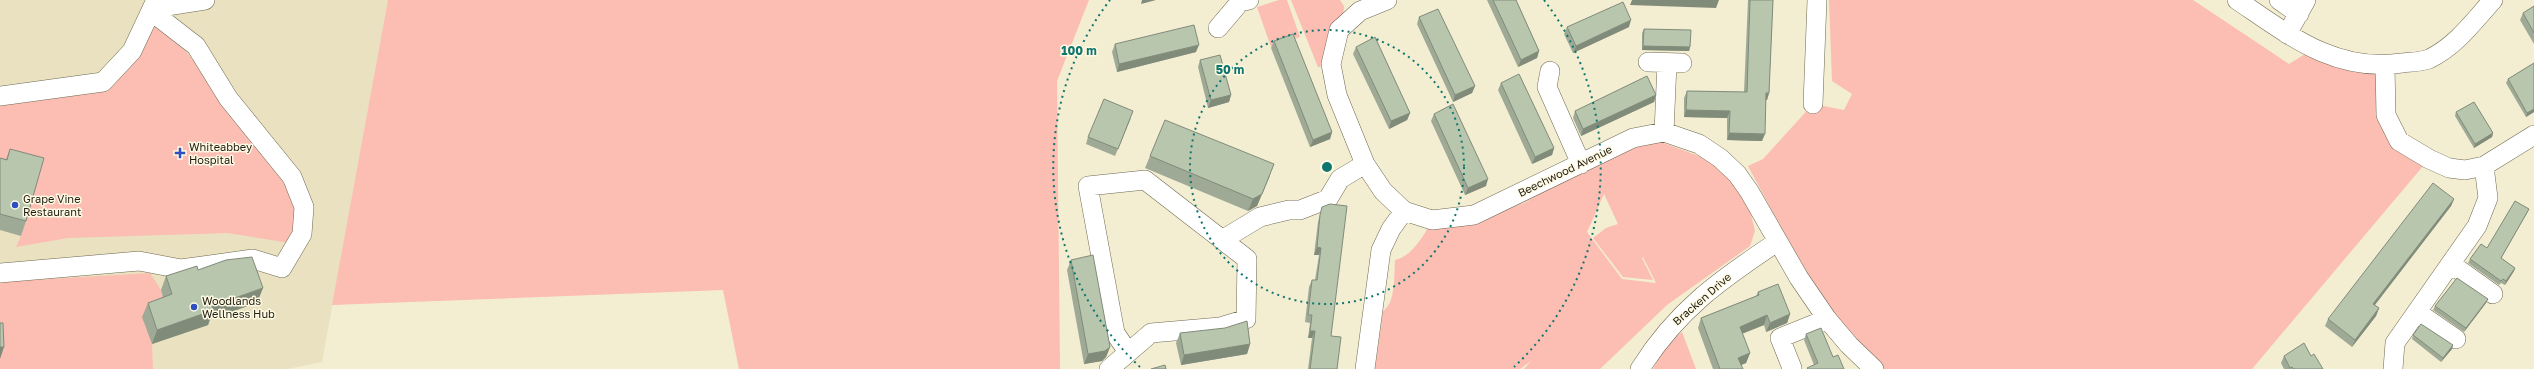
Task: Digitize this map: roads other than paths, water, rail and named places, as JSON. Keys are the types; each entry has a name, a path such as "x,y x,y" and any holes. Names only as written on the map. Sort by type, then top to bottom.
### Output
{"street":[{"path":"154,7 205,0"},
{"path":"1218,28 1240,2 1248,0"},
{"name":"Beechwood Avenue","path":"1387,0 1357,6 1340,30 1331,64 1337,95 1365,164 1383,191 1404,211 1432,220 1474,215 1633,138 1664,132 1699,144 1720,158 1737,174 1749,191 1778,242 1828,319 1849,345 1874,369"},
{"path":"1813,104 1817,0"},
{"path":"2237,0 2308,47 2333,59 2385,66 2428,60 2456,42 2493,0"},
{"path":"2280,0 2302,7 2287,34"},
{"path":"0,96 103,82 132,51 154,7"},
{"path":"0,273 139,261 181,269 253,259 282,268 302,234 304,207 292,177 228,98 196,46 154,7"},
{"path":"1664,132 1666,63"},
{"path":"2385,66 2386,116 2399,141 2429,159 2449,168 2465,170 2484,166 2534,135"},
{"path":"1550,71 1547,87 1581,164"},
{"path":"1222,240 1260,217 1289,210 1300,210 1328,199 1340,179 1365,164"},
{"path":"2393,369 2395,343 2477,226 2488,198 2484,166"},
{"path":"1109,369 1151,334 1220,327 1246,319 1247,259 1145,180 1088,186 1115,333 1128,352"},
{"path":"1365,369 1381,250 1391,229 1404,211"},
{"name":"Bracken Drive","path":"1640,369 1654,345 1677,318 1721,278 1778,242"},
{"path":"2451,264 2492,294"},
{"path":"2417,312 2456,339"},
{"path":"1792,368 1780,338 1828,319"}],"place":[{"name":"Whiteabbey Hospital","path":"180,153"},
{"name":"Grape Vine Restaurant","path":"15,205"},
{"name":"Woodlands Wellness Hub","path":"194,307"}]}
